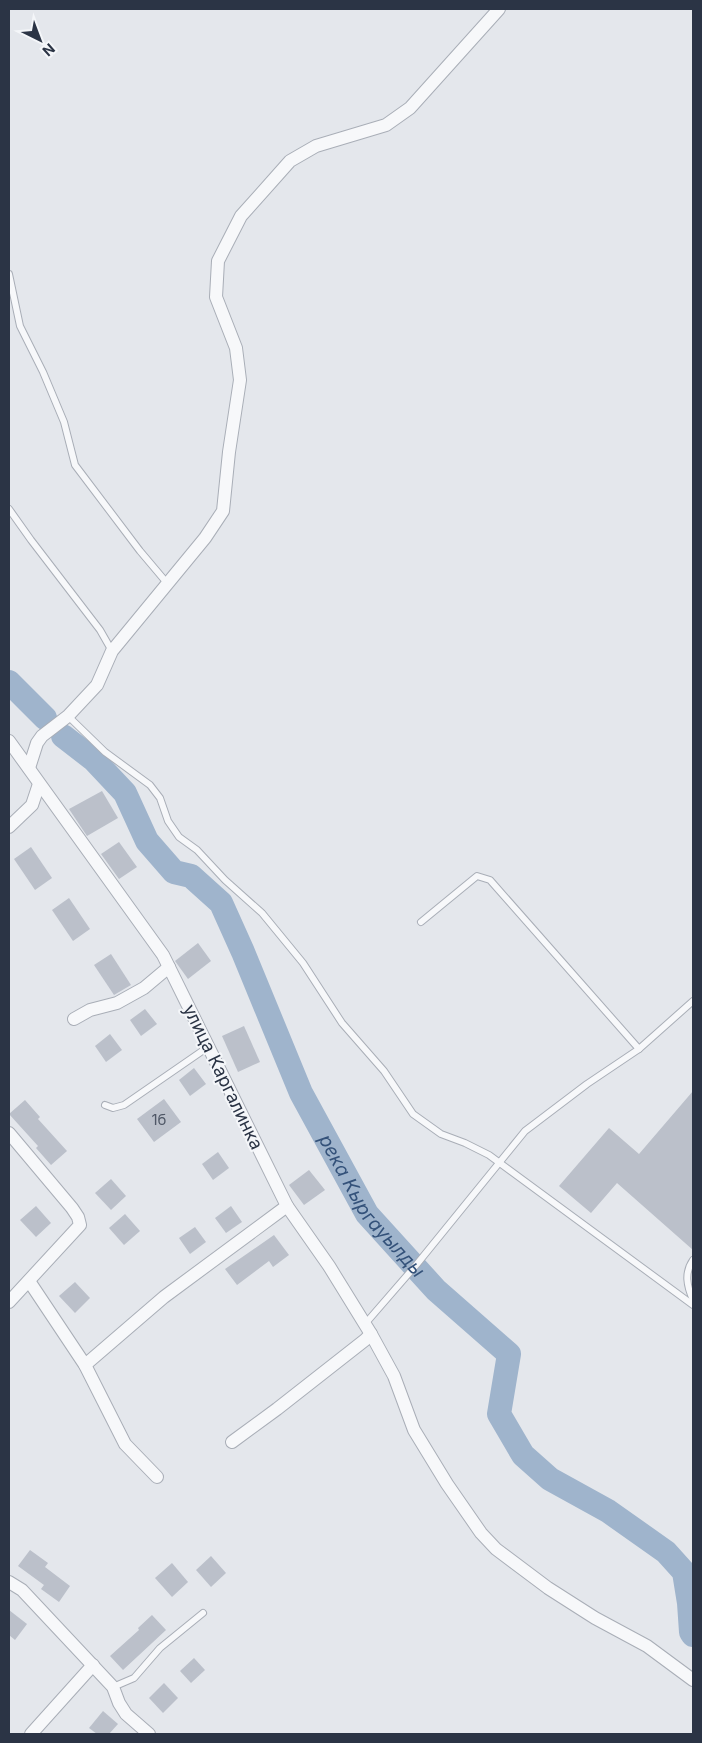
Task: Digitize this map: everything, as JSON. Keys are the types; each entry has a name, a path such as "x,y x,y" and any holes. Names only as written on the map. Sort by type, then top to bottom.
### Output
{"street":[{"path":"29,768 37,743 42,736 68,716 96,685 112,651 205,538 223,511 229,452 240,380 236,348 216,296 218,261 241,216 290,162 316,146 386,125 410,108 499,9"},
{"name":"улица Каргалинка","path":"9,741 163,955 287,1206 329,1266 368,1329 394,1376 414,1430 447,1484 481,1533 496,1549 548,1588 595,1618 647,1646 693,1680"},
{"path":"9,827 32,805 39,784"},
{"path":"74,1019 90,1010 117,1003 137,992 168,967"},
{"path":"9,1133 78,1217 80,1226 9,1302"},
{"path":"85,1365 164,1296 287,1206"},
{"path":"29,1281 85,1365 125,1444 157,1477"},
{"path":"232,1442 278,1409 364,1340 368,1329"},
{"path":"9,1582 22,1590 94,1665 113,1686 119,1703 126,1714 149,1734"},
{"path":"31,1734 94,1665"}],"lane":[{"path":"9,274 20,326 43,372 64,422 76,465 167,584"},
{"path":"9,509 100,630 112,651"},
{"path":"68,716 105,752 150,785 160,798 168,821 179,837 197,850 225,880 262,913 303,963 342,1023 384,1071 413,1114 441,1134 466,1143 499,1162 693,1305"},
{"path":"421,922 477,876 490,880 639,1049"},
{"path":"368,1329 410,1272 525,1131 587,1084 639,1049 693,1002"},
{"path":"105,1105 113,1108 124,1105 208,1047"},
{"path":"693,1260 688,1267 687,1288 693,1300"},
{"path":"113,1686 134,1678 160,1648 203,1613"}],"building":[{"path":"102,791 118,818 87,836 69,809"},
{"path":"119,842 137,867 119,879 101,854"},
{"path":"31,847 52,878 35,890 14,859"},
{"path":"69,898 90,929 73,941 52,910"},
{"path":"198,943 211,961 188,979 175,961"},
{"path":"111,954 131,985 114,995 94,965"},
{"path":"145,1009 157,1024 141,1036 130,1020"},
{"path":"244,1026 260,1062 238,1072 222,1036"},
{"path":"110,1034 122,1050 106,1062 95,1046"},
{"path":"194,1068 206,1084 190,1096 179,1080"},
{"path":"693,1091 693,1250 617,1183 591,1213 559,1186 609,1128 639,1154"},
{"path":"164,1099 181,1122 154,1142 137,1119"},
{"path":"25,1100 40,1117 38,1119 67,1151 51,1165 36,1148 38,1146 9,1114"},
{"path":"218,1152 229,1168 213,1180 202,1164"},
{"path":"309,1170 325,1190 304,1205 289,1185"},
{"path":"111,1179 126,1196 111,1210 95,1193"},
{"path":"36,1206 51,1223 36,1237 20,1220"},
{"path":"231,1206 242,1222 226,1233 215,1218"},
{"path":"125,1214 140,1231 124,1245 109,1228"},
{"path":"195,1227 206,1242 190,1254 179,1238"},
{"path":"274,1235 289,1255 273,1267 269,1261 237,1285 225,1269"},
{"path":"75,1282 90,1298 75,1313 59,1296"},
{"path":"30,1550 48,1563 45,1567 70,1586 59,1602 41,1589 44,1585 18,1566"},
{"path":"211,1556 226,1573 211,1587 196,1570"},
{"path":"172,1563 188,1582 172,1597 155,1578"},
{"path":"9,1610 27,1624 15,1640 9,1635"},
{"path":"152,1615 166,1630 123,1670 110,1656 139,1630 138,1628"},
{"path":"194,1658 205,1670 191,1683 180,1671"},
{"path":"164,1683 178,1698 163,1713 149,1698"},
{"path":"103,1711 118,1724 109,1734 97,1734 89,1728"}],"waterway":[{"name":"река Кыргауылды","path":"9,682 45,718"},
{"name":"река Кыргауылды","path":"63,736 94,760 125,793 147,841 174,872 191,876 221,903 301,1093 367,1214 436,1290 509,1354 499,1414 523,1455 550,1479 608,1511 666,1552 684,1572 691,1632 693,1635"}]}
